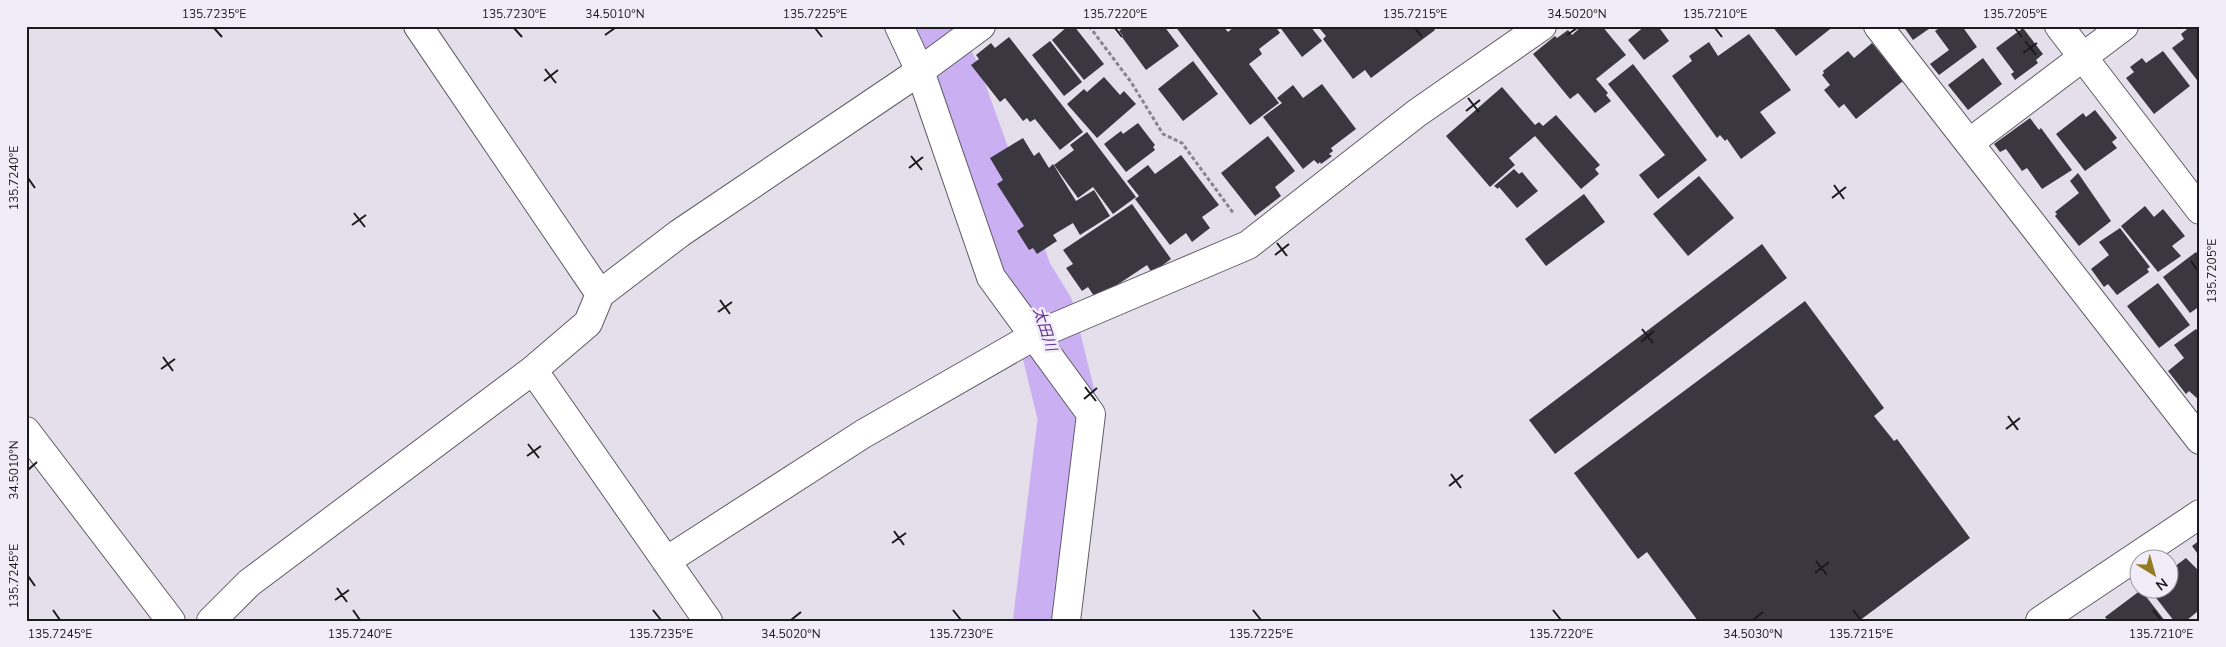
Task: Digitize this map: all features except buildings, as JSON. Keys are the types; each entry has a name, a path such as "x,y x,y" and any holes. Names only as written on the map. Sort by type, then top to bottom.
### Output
{"street":[{"path":"418,26 600,294"},
{"path":"899,26 920,71 991,277 1091,414 1066,621"},
{"path":"211,621 249,583 533,370 588,323 600,294 680,233 920,71 981,26"},
{"path":"666,561 862,434 1034,336 1254,241 1417,113 1542,26"},
{"path":"1878,26 2200,440"},
{"path":"2059,26 2200,210"},
{"path":"1969,143 2124,26"},
{"path":"533,370 708,621"},
{"path":"26,431 172,621"},
{"path":"2040,621 2200,514"}],"path":[{"path":"1089,26 1131,82 1163,134 1182,143 1254,241"}],"waterway":[{"name":"太田川","path":"923,26 949,75 1022,277 1043,311 1069,417 1044,621"}]}
